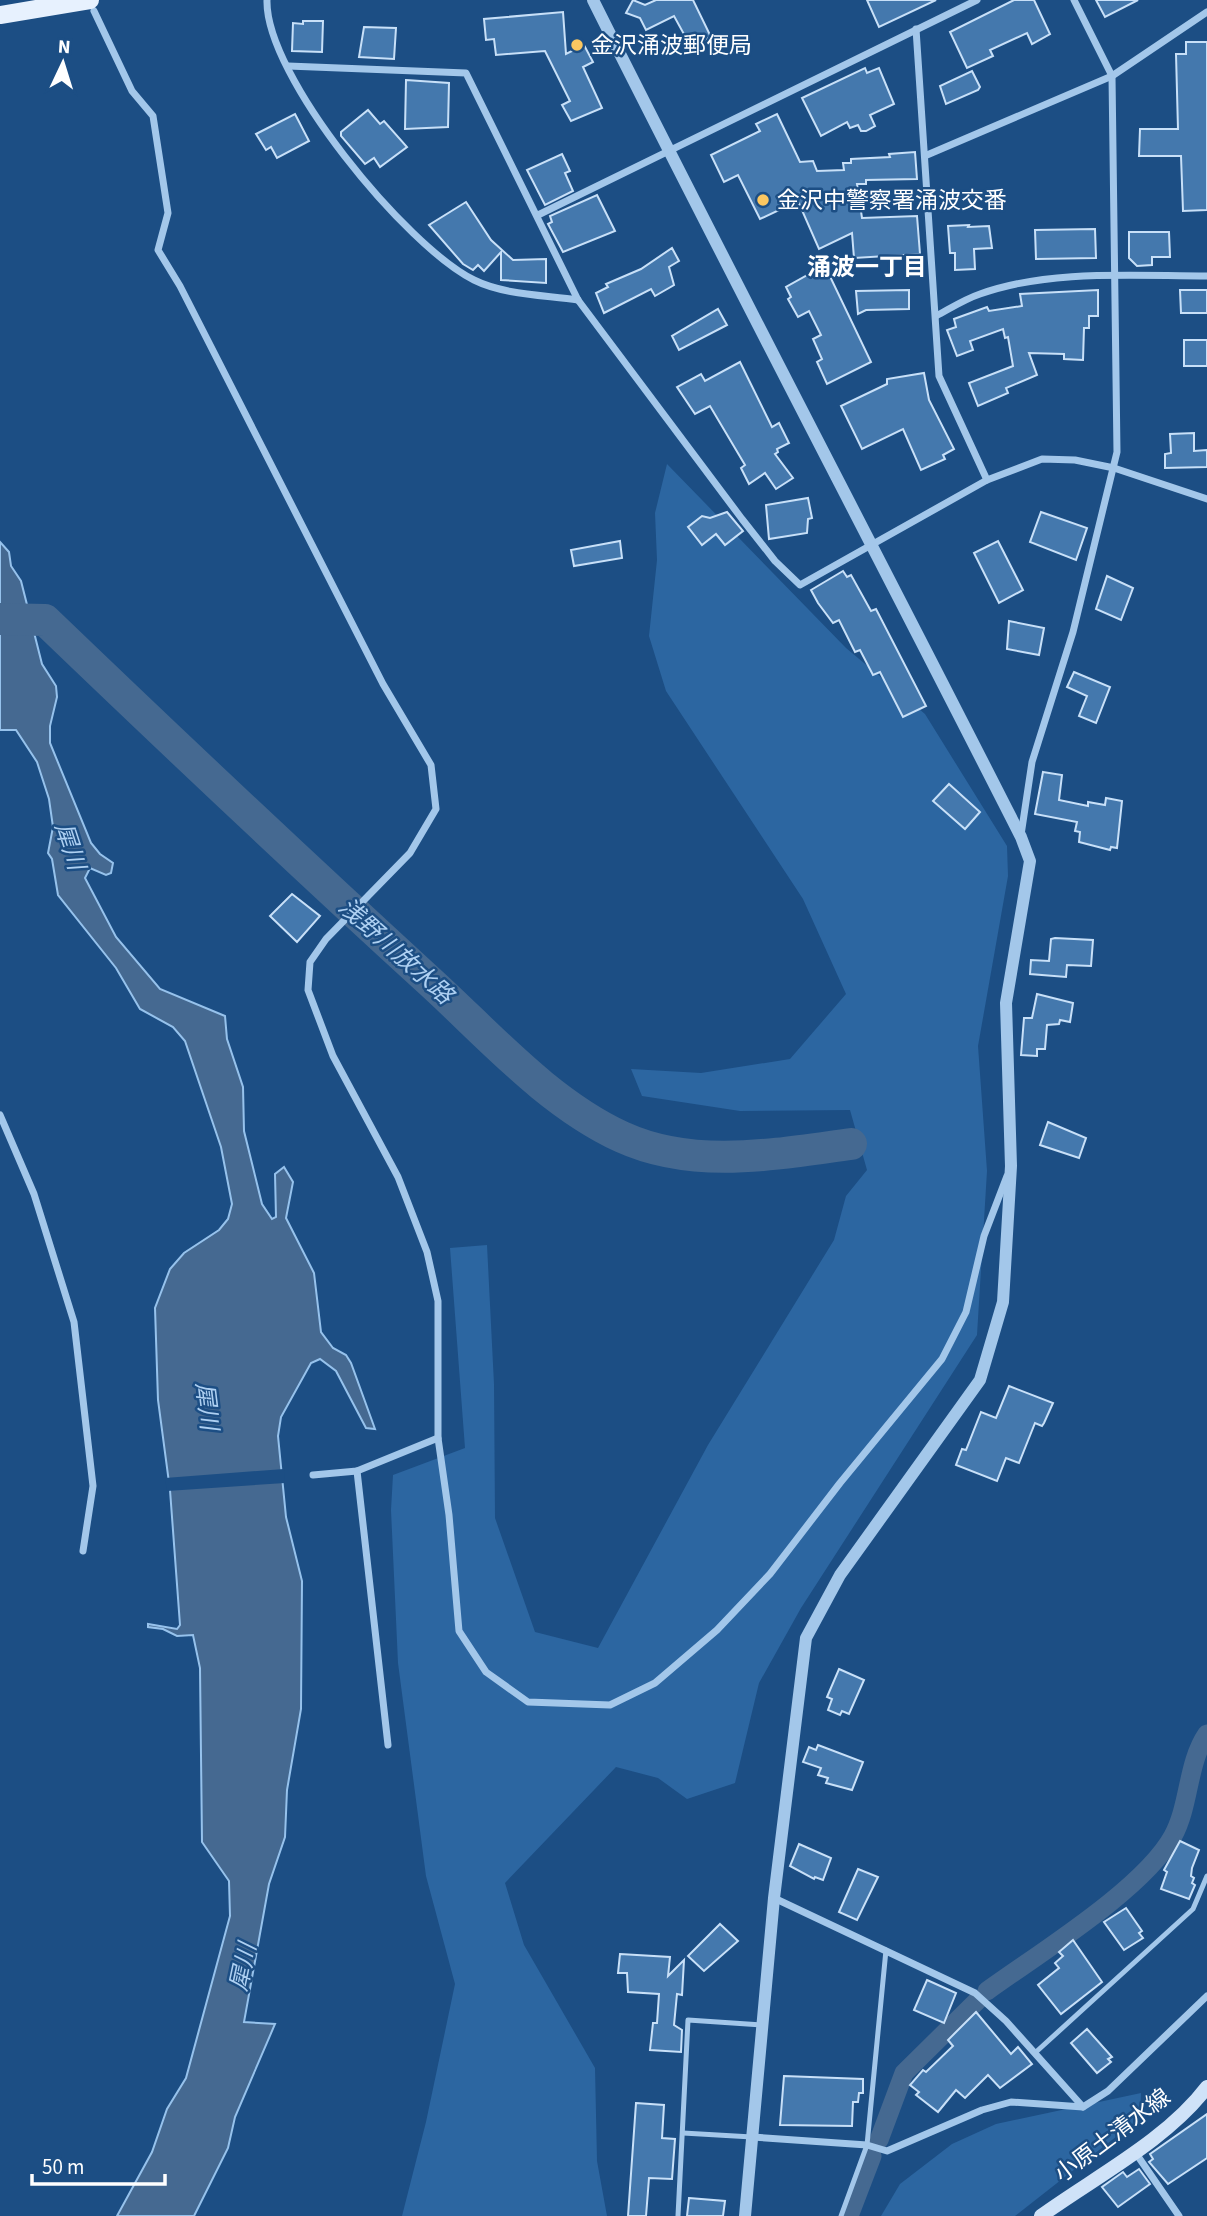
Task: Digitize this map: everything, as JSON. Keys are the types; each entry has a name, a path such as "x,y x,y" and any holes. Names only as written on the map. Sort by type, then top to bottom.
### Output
{"main road":[{"path":"0,15 92,5"},
{"name":"小原土清水線","path":"1041,2216 1057,2211 1135,2151 1196,2102 1207,2087"}],"street":[{"path":"267,0 269,21 288,66 327,136 382,201 451,265 474,280 500,289 578,300"},
{"path":"593,0 1021,837 1030,861 1006,1003 1011,1166 1003,1302 980,1380 840,1575 806,1638 774,1898 744,2216"},
{"path":"538,215 667,149 977,0"},
{"path":"1021,837 1032,762 1073,632 1117,452 1117,276 1112,76 1074,0"},
{"path":"92,5 132,91 153,116 168,213 158,250 180,286 383,684 430,765 436,809 410,853 382,885 326,939 310,962 308,990 333,1056 398,1177 427,1252 438,1301 439,1438 459,1631 486,1671 528,1702 610,1705 655,1683 717,1630 770,1574 839,1483 943,1359 966,1312 985,1236 1011,1166"},
{"path":"927,155 1112,76 1207,12"},
{"path":"916,29 927,155 939,376 987,480"},
{"path":"288,66 466,73 578,300 742,519 775,561 800,585 987,480 1042,459 1075,460 1114,468 1207,499"},
{"path":"936,316 980,294 1031,281 1117,276 1207,276"},
{"path":"0,1115 34,1194 74,1322 93,1486 83,1551"},
{"path":"313,1475 357,1471 439,1438"},
{"path":"357,1471 388,1745"},
{"path":"774,1898 975,1993 1036,2052 1083,2107"},
{"path":"752,2137 867,2145 887,2151 982,2110 1011,2102 1083,2107 1108,2091 1207,1996"},
{"path":"1135,2151 1179,2216"}],"lane":[{"path":"1036,2052 1193,1909 1207,1876"},
{"path":"841,2216 867,2145 886,1950"},
{"path":"678,2216 688,2020 762,2025"},
{"path":"683,2133 752,2137"}],"shaded area":[{"path":"667,464 846,648 925,714 1007,846 1008,876 978,1046 987,1171 977,1335 801,1608 759,1683 735,1783 687,1799 658,1778 616,1767 505,1883 524,1945 595,2068 597,2161 607,2216 402,2216 426,2122 455,1984 426,1876 398,1663 391,1510 393,1475 465,1448 450,1248 487,1245 494,1384 495,1518 535,1632 598,1648 708,1445 834,1240 846,1196 867,1170 850,1110 740,1111 642,1096 631,1069 701,1073 790,1059 846,994 803,899 666,691 649,636 657,560 655,513"},
{"path":"1141,2093 1140,2118 1015,2216 881,2216 900,2184 952,2144 996,2124"}],"water":[{"name":"犀川","path":"0,542 9,552 11,566 21,581 42,664 56,686 57,697 50,726 50,743 91,843 113,863 111,873 106,875 90,868 85,878 116,937 160,989 225,1016 227,1039 243,1087 244,1131 262,1204 272,1219 276,1217 275,1174 284,1167 293,1182 286,1218 314,1273 321,1332 333,1348 346,1355 351,1363 375,1429 366,1428 336,1371 320,1359 311,1363 281,1417 278,1436 286,1517 302,1581 301,1709 287,1790 285,1837 269,1884 244,2022 275,2024 235,2117 228,2148 194,2216 117,2216 152,2152 167,2109 186,2078 230,1916 229,1881 202,1842 200,1668 193,1635 177,1636 163,1629 148,1627 148,1624 177,1629 180,1625 170,1490 158,1400 155,1308 170,1269 184,1253 219,1230 228,1219 232,1204 221,1147 185,1041 173,1027 140,1009 116,968 58,895 52,859 48,853 53,827 49,799 37,762 16,730 0,730"}],"pier":[{"path":"284,1469 285,1483 167,1491 165,1478"}],"building":[{"path":"633,0 645,5 656,0 693,0 711,37 691,47 674,16 646,30 640,18 626,13"},
{"path":"867,0 936,0 879,27"},
{"path":"1014,0 1034,0 1050,34 1032,44 1027,33 990,50 993,56 967,68 950,32"},
{"path":"1096,0 1138,0 1105,17"},
{"path":"563,12 566,54 584,45 593,62 583,67 602,108 571,121 562,105 570,101 545,51 496,55 494,39 486,40 484,19"},
{"path":"303,21 323,21 322,52 292,51 293,23 303,24"},
{"path":"364,27 396,28 394,59 359,57"},
{"path":"1186,42 1207,42 1207,210 1183,211 1181,156 1139,156 1140,129 1178,129 1176,54 1186,54"},
{"path":"865,68 867,73 879,68 894,104 870,115 875,126 866,131 861,131 858,125 850,128 847,122 821,136 802,98"},
{"path":"972,71 980,87 978,90 946,104 940,86"},
{"path":"406,80 449,83 448,127 405,129"},
{"path":"368,110 380,124 384,121 407,147 380,167 374,158 365,164 341,136 341,132"},
{"path":"295,114 309,141 277,158 271,147 266,150 256,134"},
{"path":"777,114 800,162 813,161 817,171 844,170 843,163 851,163 851,159 890,157 889,154 915,152 917,179 866,180 866,184 857,184 862,218 917,216 920,254 854,258 852,233 819,249 798,201 760,219 738,175 724,182 711,155 760,131 756,124"},
{"path":"562,154 570,171 565,173 573,191 545,205 527,170"},
{"path":"597,195 615,231 563,252 548,224 552,222 550,216"},
{"path":"466,202 491,240 513,260 546,259 546,283 501,280 501,252 484,271 478,265 473,270 463,264 429,225"},
{"path":"969,225 968,227 989,226 992,248 974,249 975,269 955,270 955,253 950,253 948,226"},
{"path":"1095,229 1096,258 1036,259 1035,230"},
{"path":"1129,232 1169,232 1170,257 1152,257 1152,265 1137,266 1129,258"},
{"path":"672,248 679,261 669,267 674,285 655,296 651,289 604,313 596,293 608,287 606,284 641,269"},
{"path":"820,268 826,268 871,362 827,384 817,362 822,359 813,339 821,335 809,311 798,317 788,299 791,297 786,287"},
{"path":"909,290 909,309 866,310 858,314 856,291"},
{"path":"1098,290 1098,316 1089,316 1089,328 1084,328 1083,360 1064,359 1064,354 1029,353 1037,375 1006,388 1008,393 978,406 969,383 1013,366 1008,337 1005,338 1003,329 970,341 973,350 957,356 947,330 956,327 954,319 987,307 989,311 1022,306 1020,294"},
{"path":"1180,290 1207,290 1207,313 1181,313"},
{"path":"718,309 727,325 679,350 672,336"},
{"path":"1184,340 1207,340 1207,366 1184,366"},
{"path":"740,362 772,427 779,423 789,443 777,449 775,454 793,478 776,489 765,473 749,484 741,468 745,465 710,406 695,414 677,387 701,374 705,381"},
{"path":"924,373 929,400 954,449 943,455 945,459 921,470 903,429 862,449 841,406 887,384 887,379"},
{"path":"1194,433 1194,451 1207,450 1207,467 1165,468 1165,454 1171,453 1170,434"},
{"path":"808,498 812,518 808,519 807,533 769,539 766,505"},
{"path":"727,512 743,531 725,545 716,534 702,545 688,527 702,516 710,518"},
{"path":"1041,512 1087,528 1076,560 1030,542"},
{"path":"620,541 622,558 574,566 571,550"},
{"path":"998,541 1023,590 999,603 974,553"},
{"path":"843,571 847,577 851,575 871,611 876,609 926,706 903,717 880,672 873,675 860,650 855,652 839,620 833,623 818,603 811,590"},
{"path":"1107,576 1133,588 1121,620 1096,609"},
{"path":"1009,621 1044,628 1039,655 1007,649"},
{"path":"1074,672 1110,687 1096,723 1079,716 1087,696 1067,687"},
{"path":"1043,772 1062,775 1059,800 1088,806 1088,802 1105,805 1106,798 1122,801 1117,848 1111,847 1110,850 1079,842 1080,832 1075,831 1077,822 1035,814"},
{"path":"949,784 980,812 965,829 933,801"},
{"path":"292,894 320,916 297,942 270,916"},
{"path":"1051,939 1093,940 1091,966 1067,965 1066,977 1030,974 1031,960 1049,961"},
{"path":"1037,994 1073,1003 1070,1022 1060,1020 1059,1024 1047,1025 1045,1049 1037,1049 1037,1056 1021,1055 1024,1018 1032,1018"},
{"path":"1048,1122 1086,1138 1079,1158 1040,1145"},
{"path":"1009,1386 1053,1403 1042,1426 1035,1423 1019,1463 1006,1458 997,1481 956,1465 962,1449 966,1450 981,1412 996,1418"},
{"path":"839,1669 864,1680 849,1714 842,1711 840,1715 828,1710 832,1699 827,1697"},
{"path":"818,1745 863,1762 852,1790 826,1783 828,1778 818,1775 821,1768 803,1762 809,1747 816,1750"},
{"path":"1180,1841 1199,1850 1192,1868 1192,1883 1195,1885 1189,1899 1161,1889 1167,1872 1164,1870"},
{"path":"799,1844 831,1858 823,1880 814,1879 790,1866"},
{"path":"858,1869 878,1877 857,1920 839,1912"},
{"path":"1126,1908 1142,1931 1139,1933 1143,1938 1124,1950 1104,1922"},
{"path":"720,1924 738,1941 704,1971 688,1956"},
{"path":"1073,1940 1102,1982 1061,2014 1038,1985 1059,1968 1055,1963 1063,1956 1059,1952"},
{"path":"620,1954 670,1957 668,1976 684,1960 682,1995 677,1994 674,2025 682,2030 681,2052 650,2050 653,2023 657,2023 659,1994 628,1992 627,1973 618,1973"},
{"path":"927,1980 956,1993 944,2023 914,2010"},
{"path":"976,2012 1011,2054 1018,2047 1032,2064 1000,2088 988,2075 965,2098 956,2090 938,2112 916,2095 919,2092 910,2085 923,2070 926,2072 953,2046 948,2040"},
{"path":"1087,2029 1112,2057 1108,2059 1111,2062 1097,2073 1071,2043"},
{"path":"784,2076 863,2079 863,2093 859,2093 858,2102 853,2102 852,2126 780,2125"},
{"path":"636,2103 664,2105 662,2138 675,2139 672,2179 649,2178 646,2216 628,2216"},
{"path":"1207,2114 1207,2158 1168,2184 1149,2162 1153,2159 1150,2154"},
{"path":"1139,2169 1150,2184 1118,2207 1102,2187 1123,2172 1127,2177"},
{"path":"689,2198 725,2201 723,2216 687,2216"}],"waterway":[{"name":"浅野川放水路","path":"0,619 45,620 518,1065 594,1122 649,1147 706,1156 765,1155 851,1144"},
{"path":"987,1991 1115,1899 1159,1856 1179,1824 1200,1745 1207,1734"},
{"path":"879,2140 904,2073 978,2000"},
{"path":"849,2216 872,2156"}],"place":[{"name":"金沢涌波郵便局","path":"577,45"},
{"name":"金沢中警察署涌波交番","path":"763,200"}],"district":[{"name":"涌波一丁目","path":"867,267"}]}
